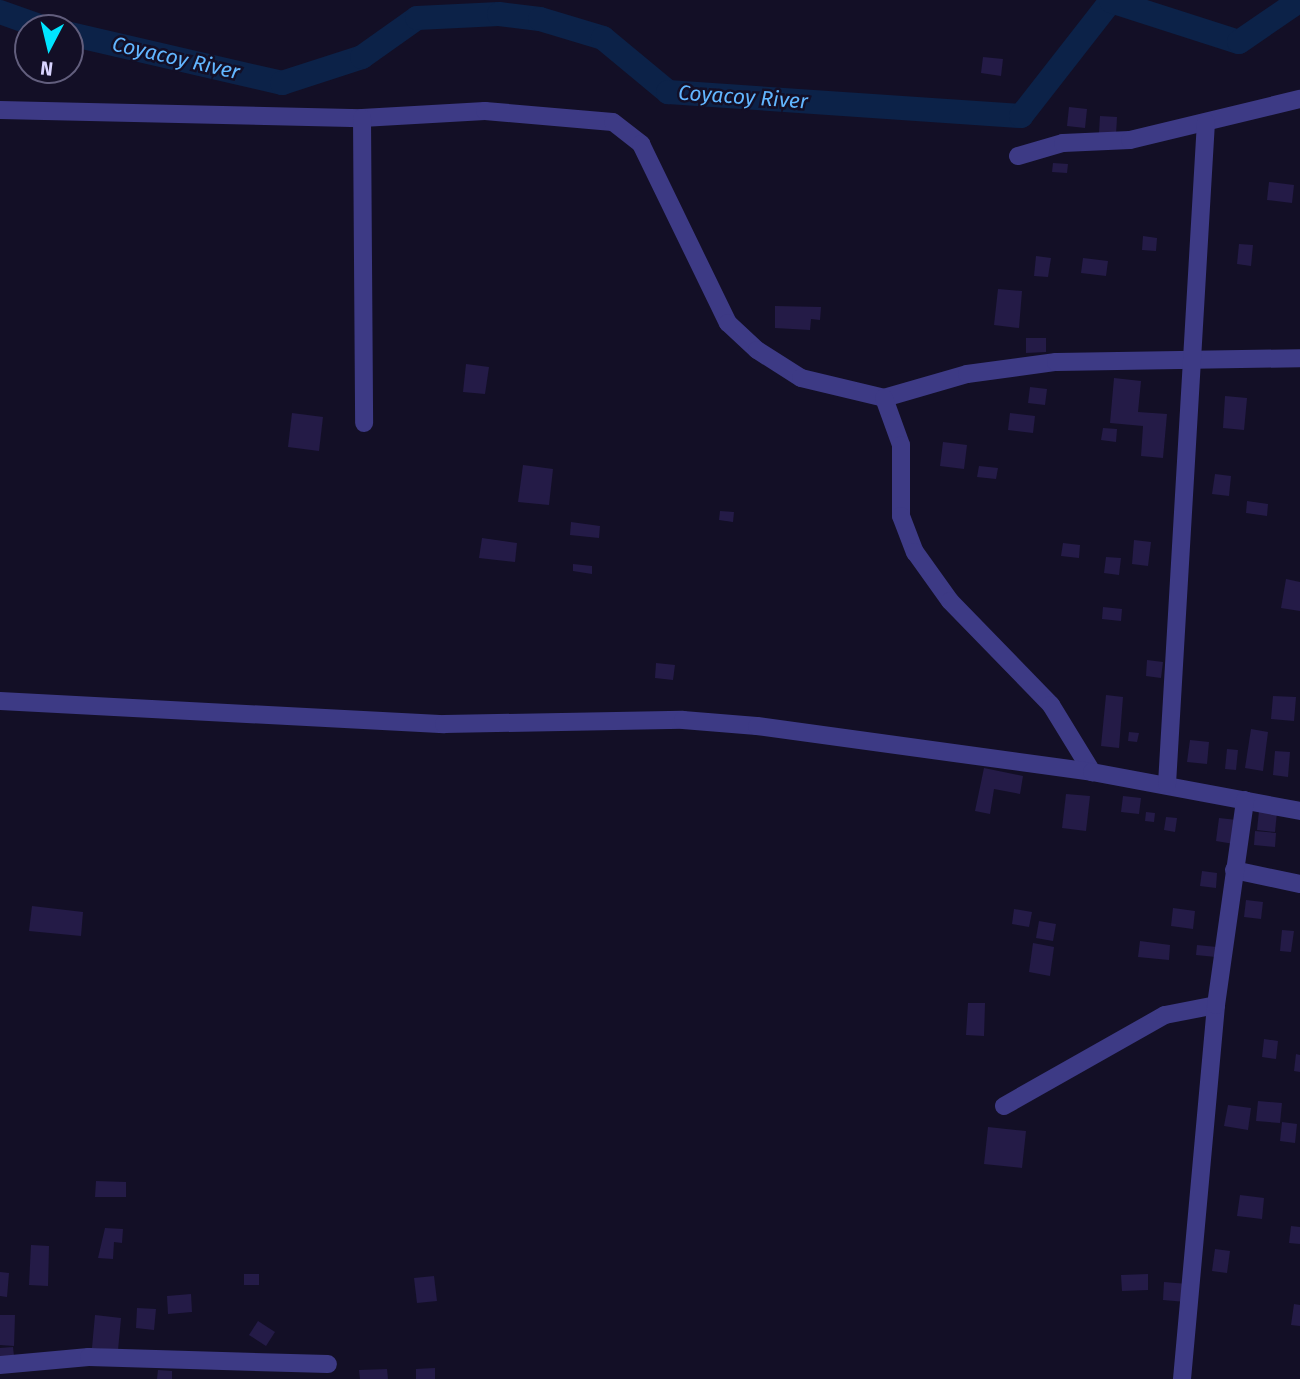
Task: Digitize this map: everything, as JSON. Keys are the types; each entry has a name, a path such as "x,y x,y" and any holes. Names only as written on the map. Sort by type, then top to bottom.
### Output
{"street":[{"path":"1017,156 1063,143 1130,141 1300,99"},
{"path":"0,110 362,118 485,111 613,122 641,144 727,323 757,350 801,378 884,398 967,374 1056,362 1192,356 1300,358"},
{"path":"362,118 364,423"},
{"path":"1167,784 1206,122"},
{"path":"884,398 901,445 901,516 915,552 950,601 1051,705 1092,772"},
{"path":"0,701 444,723 682,720 1092,772 1300,811"},
{"path":"1182,1376 1216,1005 1244,800"},
{"path":"1234,870 1300,884"},
{"path":"1004,1105 1166,1015 1216,1005"},
{"path":"0,1365 89,1357 328,1364"}],"building":[{"path":"983,57 1003,59 1001,76 981,73"},
{"path":"1069,107 1087,109 1085,128 1067,126"},
{"path":"1100,116 1117,117 1116,135 1099,133"},
{"path":"1053,163 1068,164 1067,173 1052,172"},
{"path":"1269,182 1294,185 1292,203 1267,200"},
{"path":"1143,236 1157,238 1156,251 1142,250"},
{"path":"1239,244 1253,245 1251,266 1237,264"},
{"path":"1036,256 1051,258 1048,277 1034,276"},
{"path":"1083,258 1108,261 1106,276 1081,273"},
{"path":"998,289 1022,291 1019,328 994,325"},
{"path":"775,306 821,307 820,320 811,319 810,330 775,328"},
{"path":"1026,338 1046,338 1046,352 1026,353"},
{"path":"466,364 489,367 485,394 463,392"},
{"path":"1114,378 1141,381 1138,412 1167,414 1163,458 1141,456 1143,426 1110,423"},
{"path":"1030,387 1047,389 1045,405 1028,403"},
{"path":"1225,396 1247,398 1244,430 1223,428"},
{"path":"292,413 323,417 319,451 288,447"},
{"path":"1010,413 1035,416 1033,433 1008,430"},
{"path":"1103,428 1117,429 1116,442 1101,440"},
{"path":"943,442 967,445 964,469 940,466"},
{"path":"523,465 553,469 549,505 518,502"},
{"path":"979,466 998,468 996,479 977,477"},
{"path":"1215,474 1231,476 1229,496 1212,494"},
{"path":"1247,501 1268,504 1267,516 1246,513"},
{"path":"720,511 734,512 733,522 719,520"},
{"path":"571,522 600,526 599,538 570,535"},
{"path":"482,538 517,543 515,562 479,558"},
{"path":"1134,540 1151,542 1148,566 1132,564"},
{"path":"1063,543 1080,545 1079,558 1061,556"},
{"path":"1106,557 1121,558 1119,575 1104,573"},
{"path":"573,564 592,566 592,574 573,571"},
{"path":"1286,579 1300,582 1300,611 1281,608"},
{"path":"1103,607 1122,609 1121,621 1102,619"},
{"path":"1147,660 1163,662 1161,678 1146,676"},
{"path":"656,663 675,665 673,680 655,678"},
{"path":"1106,695 1123,697 1119,748 1101,746"},
{"path":"1273,696 1296,697 1294,721 1271,719"},
{"path":"1251,729 1268,732 1263,771 1245,768"},
{"path":"1129,732 1139,733 1137,742 1128,741"},
{"path":"1190,740 1209,742 1207,764 1187,762"},
{"path":"1227,749 1238,750 1236,770 1225,769"},
{"path":"1275,751 1290,752 1288,777 1273,775"},
{"path":"984,768 1023,776 1020,794 994,789 990,814 975,811"},
{"path":"1066,794 1090,796 1086,831 1062,828"},
{"path":"1123,796 1141,798 1139,814 1121,812"},
{"path":"1259,811 1277,812 1275,832 1257,830"},
{"path":"1146,812 1155,813 1154,822 1145,821"},
{"path":"1166,817 1177,818 1175,832 1164,830"},
{"path":"1219,818 1237,820 1234,844 1216,841"},
{"path":"1255,831 1276,833 1275,847 1254,845"},
{"path":"1202,871 1217,873 1216,888 1200,886"},
{"path":"1246,900 1263,902 1261,919 1244,917"},
{"path":"32,906 83,912 81,936 29,931"},
{"path":"1173,908 1195,911 1193,929 1171,926"},
{"path":"1014,909 1032,912 1029,927 1012,924"},
{"path":"1039,921 1056,924 1053,941 1036,938"},
{"path":"1282,930 1294,931 1291,952 1280,951"},
{"path":"1140,941 1170,945 1169,960 1138,957"},
{"path":"1033,943 1054,947 1050,976 1029,972"},
{"path":"1197,945 1217,947 1216,957 1196,955"},
{"path":"968,1003 985,1003 984,1036 966,1035"},
{"path":"1264,1039 1278,1041 1276,1059 1262,1057"},
{"path":"1296,1054 1300,1055 1300,1072 1294,1071"},
{"path":"1258,1101 1282,1103 1280,1123 1256,1121"},
{"path":"1228,1105 1251,1108 1248,1130 1224,1126"},
{"path":"1282,1122 1297,1124 1295,1143 1280,1141"},
{"path":"988,1127 1026,1131 1022,1168 984,1164"},
{"path":"96,1181 126,1182 126,1197 95,1197"},
{"path":"1240,1195 1264,1198 1262,1219 1237,1216"},
{"path":"1291,1226 1300,1227 1300,1244 1289,1243"},
{"path":"105,1228 123,1229 122,1243 114,1242 113,1259 98,1258"},
{"path":"31,1245 49,1246 48,1286 29,1285"},
{"path":"1215,1249 1230,1251 1227,1273 1212,1271"},
{"path":"0,1272 9,1273 7,1297 0,1296"},
{"path":"244,1274 259,1274 259,1285 244,1285"},
{"path":"1148,1274 1148,1290 1122,1291 1121,1275"},
{"path":"434,1276 437,1301 417,1303 414,1278"},
{"path":"1164,1282 1188,1284 1186,1302 1163,1300"},
{"path":"191,1294 192,1312 168,1314 167,1296"},
{"path":"1294,1304 1300,1305 1300,1326 1291,1325"},
{"path":"137,1308 156,1309 154,1330 136,1328"},
{"path":"0,1315 15,1315 14,1346 0,1345"},
{"path":"95,1315 121,1318 118,1350 92,1348"},
{"path":"258,1321 275,1332 266,1346 249,1335"},
{"path":"13,1347 14,1356 0,1358 0,1348"},
{"path":"435,1368 435,1379 416,1379 416,1369"},
{"path":"387,1369 388,1379 360,1379 359,1370"},
{"path":"158,1370 172,1371 172,1379 157,1379"}],"waterway":[{"name":"Coyacoy River","path":"84,37 282,83 362,57 417,18 499,14 540,19 603,38 668,92 1021,116 1111,1 1239,42 1300,0"},
{"name":"Coyacoy River","path":"0,12 14,17"}]}
